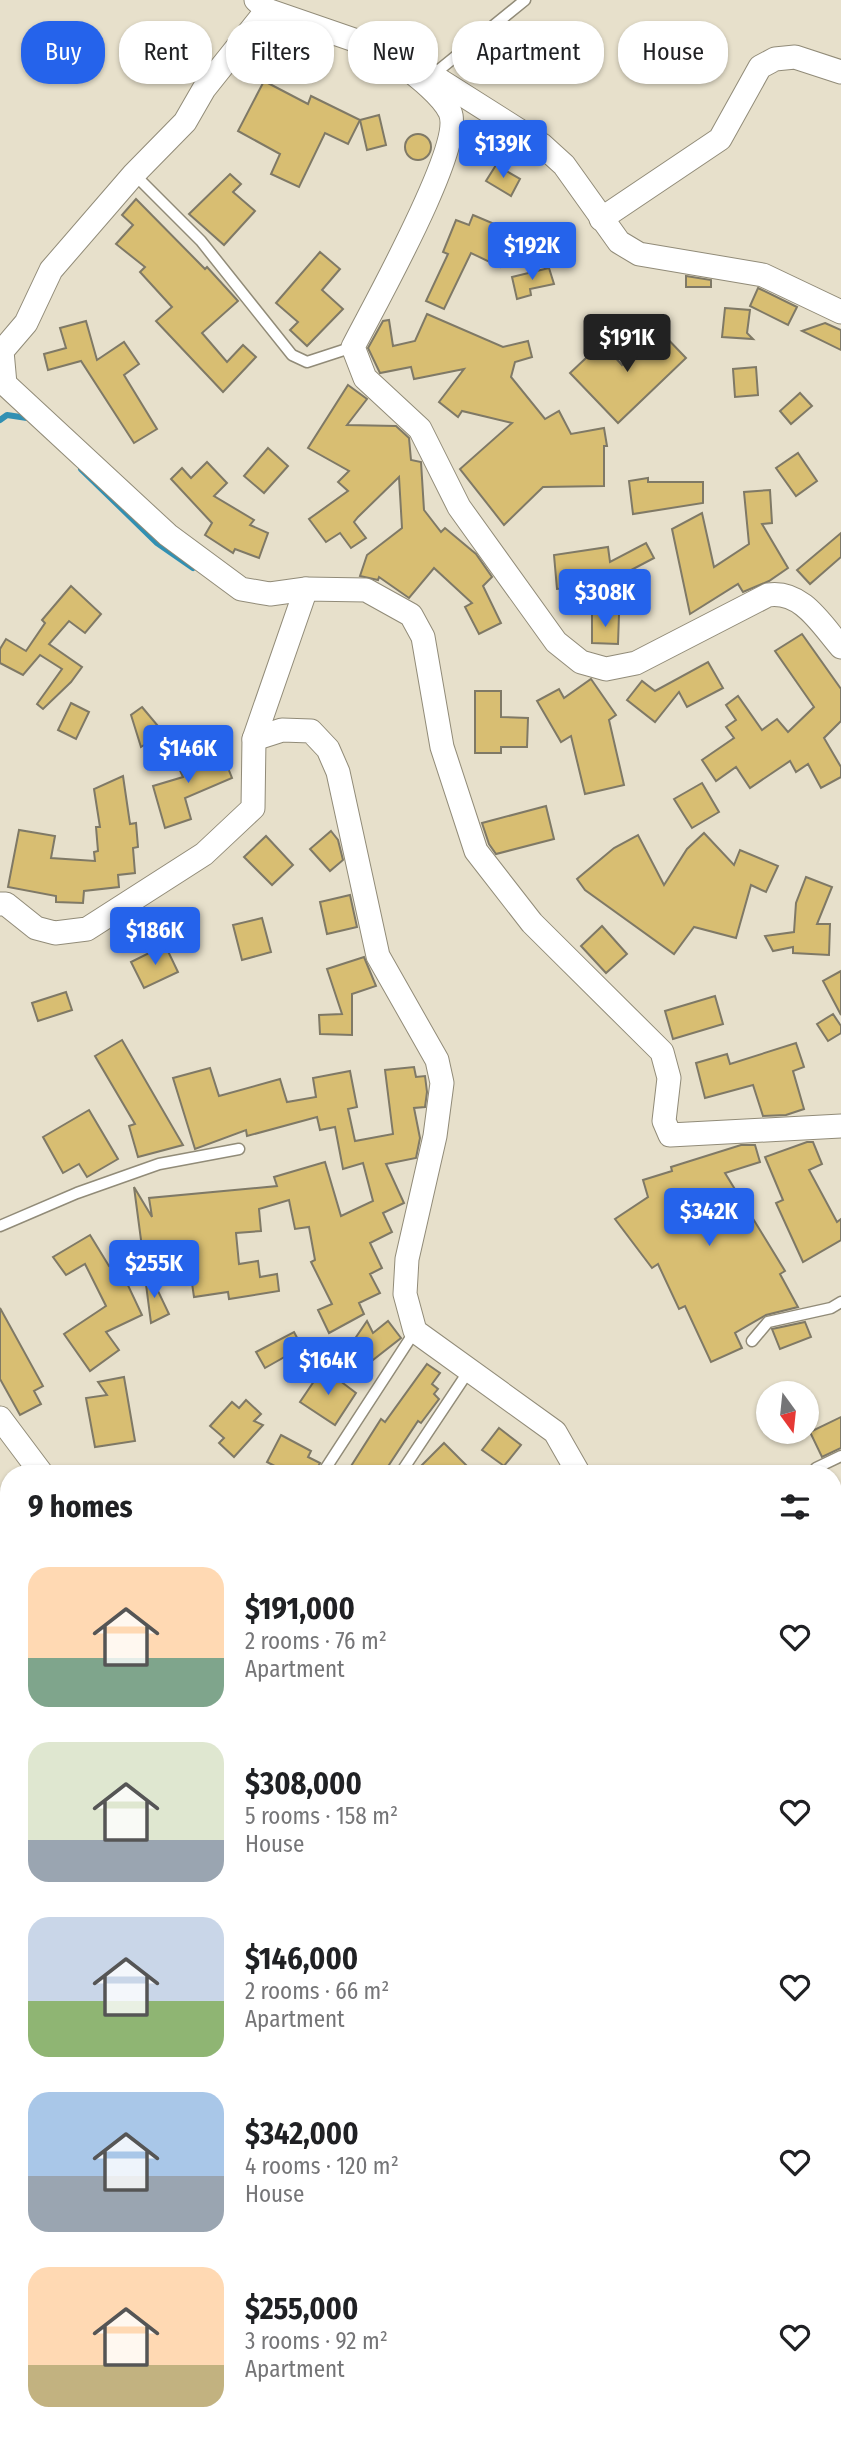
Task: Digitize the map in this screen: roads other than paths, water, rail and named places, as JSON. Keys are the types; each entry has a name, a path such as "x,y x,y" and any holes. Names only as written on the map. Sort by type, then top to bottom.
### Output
{"street":[{"path":"348,35 261,5 185,122 134,174 51,270 26,323 1,347 3,392 168,535 241,589 270,594 306,589 366,590 411,615 423,637 442,747 476,851 532,923 662,1052 669,1078 664,1121 670,1135 841,1126"},
{"path":"601,219 720,139 760,67 775,59 795,57 841,72"},
{"path":"438,77 542,145 564,165 619,242 639,254 763,275 841,312"},
{"path":"423,84 450,112 453,129 430,194 353,347 365,378 420,429 458,508 556,642 581,662 606,669 636,663 768,595 780,593 804,604 841,647"},
{"path":"0,904 6,904 36,928 55,933 87,929 204,854 253,808 254,740 306,589"},
{"path":"254,740 282,730 311,731 328,749 338,772 378,956 437,1060 442,1083 435,1136 407,1259 405,1294 415,1331 555,1432 574,1465"},
{"path":"0,1418 35,1465"}],"lane":[{"path":"438,71 525,0"},
{"path":"134,174 201,241 292,355 307,362 353,347"},
{"path":"0,1226 77,1193 159,1164 239,1149"},
{"path":"752,1341 768,1322 831,1308 841,1302"},
{"path":"328,1465 415,1331"},
{"path":"406,1465 470,1369"},
{"path":"823,1465 841,1457"}],"waterway":[{"path":"0,420 7,415 27,418"},
{"path":"81,469 157,543 193,568"}]}
